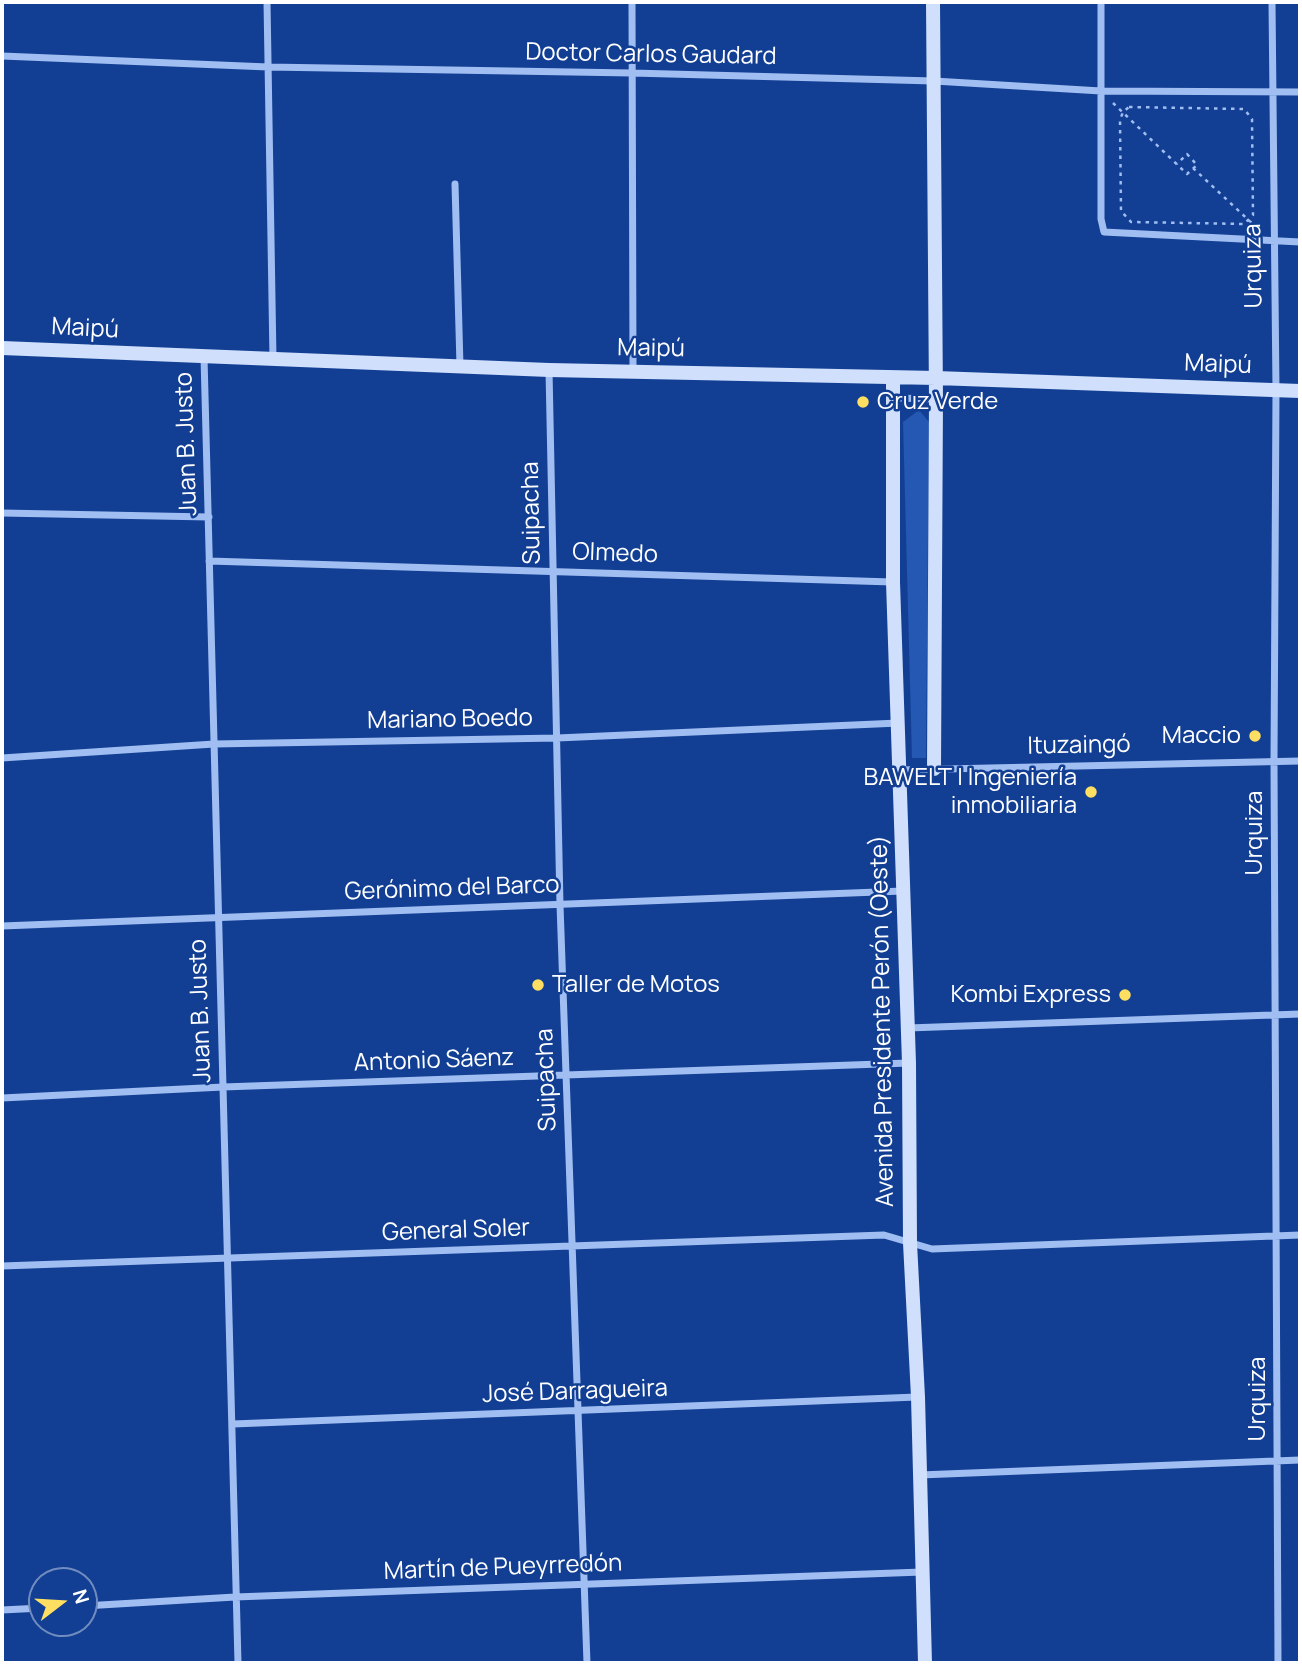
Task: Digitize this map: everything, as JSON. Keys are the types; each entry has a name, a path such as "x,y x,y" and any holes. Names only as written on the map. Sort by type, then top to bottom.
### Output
{"main road":[{"path":"933,2 936,378 933,768"},
{"name":"Maipú","path":"2,348 549,370 936,378 1300,391"},
{"name":"Avenida Presidente Perón (Oeste)","path":"893,377 893,582 900,723 909,1063 910,1243 918,1397 925,1663"}],"street":[{"path":"267,2 273,360"},
{"path":"632,2 633,371"},
{"path":"1101,2 1101,219 1104,232 1300,242"},
{"name":"Urquiza","path":"1272,2 1276,390 1274,761 1278,1663"},
{"name":"Doctor Carlos Gaudard","path":"2,56 268,67 632,73 934,82 1101,91 1300,93"},
{"path":"455,184 460,366"},
{"name":"Juan B. Justo","path":"204,357 238,1663"},
{"name":"Suipacha","path":"549,370 560,905 587,1663"},
{"path":"894,398 936,399"},
{"path":"2,513 209,517"},
{"name":"Olmedo","path":"209,561 893,582"},
{"name":"Mariano Boedo","path":"2,758 215,744 557,737 900,723"},
{"name":"Ituzaingó","path":"901,770 1300,761"},
{"name":"Gerónimo del Barco","path":"2,926 904,891"},
{"path":"908,1028 1300,1014"},
{"name":"Antonio Sáenz","path":"2,1098 223,1087 909,1063"},
{"name":"General Soler","path":"2,1266 884,1235 932,1250 1300,1235"},
{"name":"José Darragueira","path":"233,1424 918,1397"},
{"path":"920,1475 1300,1460"},
{"name":"Martín de Pueyrredón","path":"98,1604 923,1572"},
{"path":"2,1610 28,1609"}],"path":[{"path":"1101,91 1187,174 1197,164 1187,154 1177,164"},
{"path":"1129,107 1244,109 1252,119 1253,215 1248,220 1244,224 1130,222 1121,211 1120,120 1123,112 1129,107"},
{"path":"1193,169 1273,242"}],"shaded area":[{"path":"919,410 929,422 926,758 912,758 903,422"}],"place":[{"name":"Cruz Verde","path":"863,402"},
{"name":"Maccio","path":"1255,736"},
{"name":"BAWELT | Ingeniería inmobiliaria","path":"1091,792"},
{"name":"Taller de Motos","path":"538,985"},
{"name":"Kombi Express","path":"1125,995"}]}
